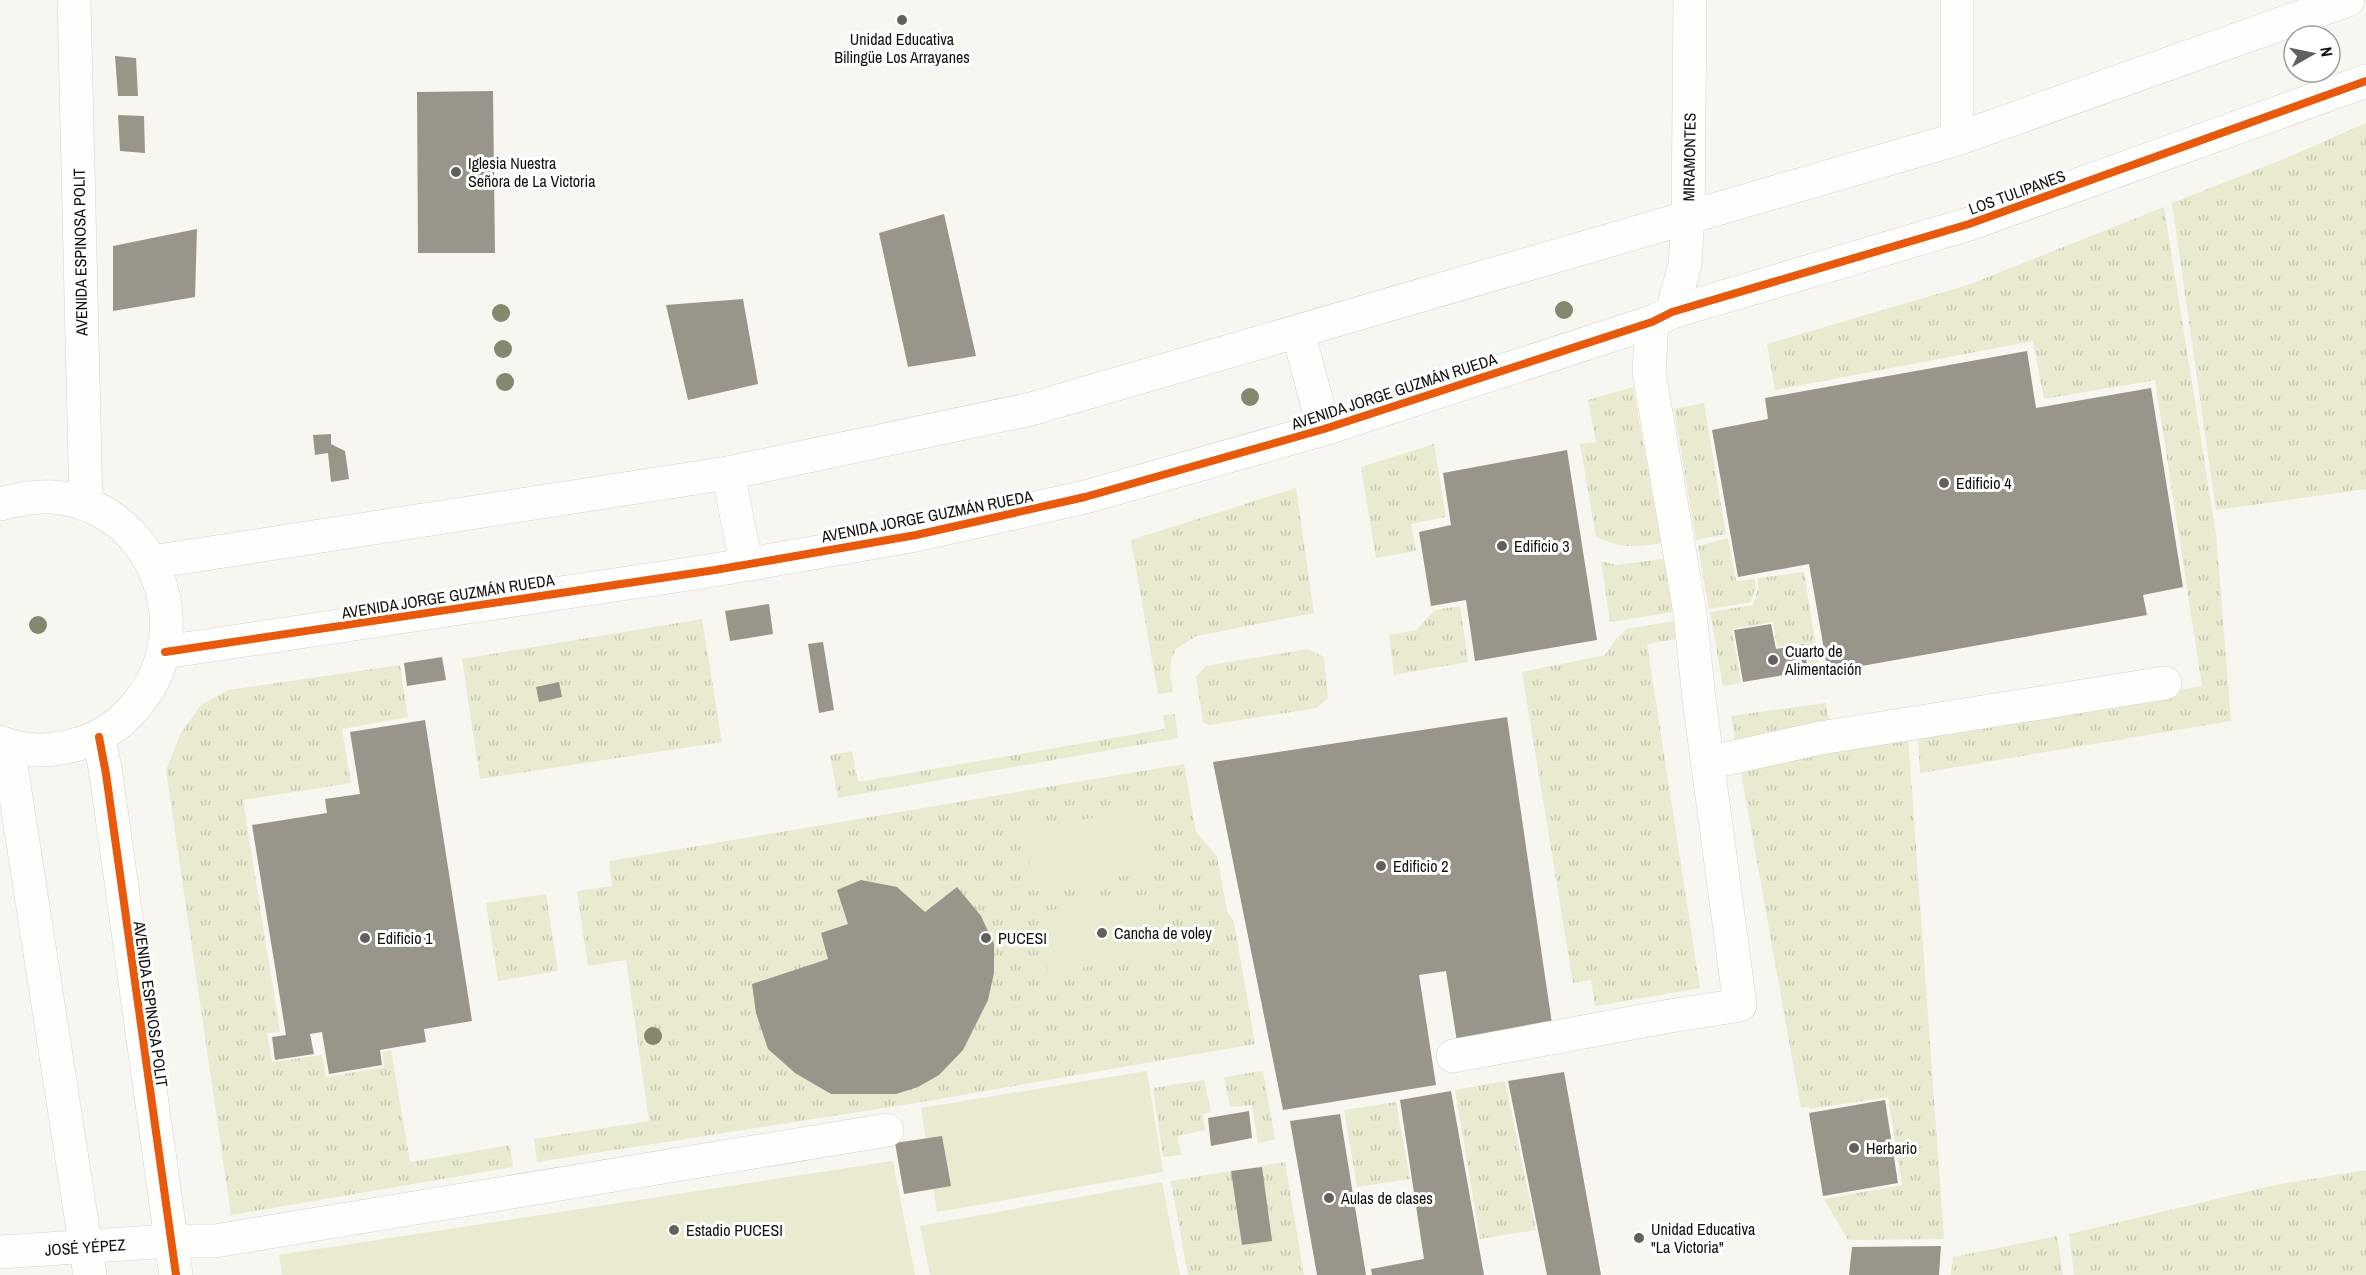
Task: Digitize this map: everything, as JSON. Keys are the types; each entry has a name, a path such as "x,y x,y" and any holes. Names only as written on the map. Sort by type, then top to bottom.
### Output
{"street":[{"name":"AVENIDA ESPINOSA POLIT","path":"74,0 86,505"},
{"name":"MIRAMONTES","path":"1453,1056 1740,1005 1690,614 1650,372 1662,317 1685,264 1688,218 1690,0"},
{"path":"1957,0 1957,139"},
{"path":"152,562 728,473 1031,409 1957,139 2349,0"},
{"name":"LOS TULIPANES","path":"1662,317 1969,224 2366,81"},
{"name":"AVENIDA JORGE GUZMÁN RUEDA","path":"165,652 715,570 916,535 1085,497 1324,429 1662,317"},
{"path":"1298,332 1324,429"},
{"path":"728,473 746,563"},
{"path":"0,504 23,498 55,497 86,505 112,519 135,538 152,562 164,592 167,624 165,652 150,689 128,716 99,737 69,747 38,750 4,744 88,1262"},
{"path":"1708,763 1820,738 2165,683"},
{"name":"AVENIDA ESPINOSA POLIT","path":"99,737 176,1275"},
{"name":"JOSÉ YÉPEZ","path":"0,1252 88,1262 170,1241 215,1241 887,1130"}],"green space":[{"path":"2366,123 2366,489 2216,510 2172,203 2279,161"},
{"path":"2164,207 2216,534 2231,721 1920,773 1918,737 2202,686 2155,380 2044,399 2033,341 1775,390 1767,344 1968,285"},
{"path":"1633,387 1661,543 1643,546 1621,545 1596,537 1580,444 1596,442 1588,400"},
{"path":"1704,403 1726,534 1696,540 1674,409"},
{"path":"1434,444 1446,517 1411,524 1416,551 1376,558 1361,467"},
{"path":"1296,488 1314,613 1196,636 1176,649 1171,659 1170,675 1173,692 1158,694 1131,540"},
{"path":"1728,538 1736,581 1755,579 1755,588 1751,602 1709,609 1698,546"},
{"path":"1664,559 1673,612 1610,622 1601,561 1616,565"},
{"path":"1804,572 1819,665 1810,667 1805,643 1777,647 1773,622 1732,629 1741,683 1723,686 1710,612 1753,605 1758,589 1758,578"},
{"path":"1460,606 1468,662 1394,675 1389,635 1416,630 1435,610"},
{"path":"702,619 722,742 480,779 462,659"},
{"path":"1674,621 1677,639 1647,644 1700,988 1595,1006 1591,980 1573,983 1522,672 1605,655 1617,638 1627,629"},
{"path":"1308,649 1324,657 1328,698 1317,708 1209,725 1203,722 1196,677 1206,666"},
{"path":"400,665 408,717 342,729 351,783 243,800 280,1032 267,1033 272,1062 322,1055 326,1077 384,1067 383,1052 391,1050 410,1162 510,1145 513,1167 231,1215 166,770 181,733 201,705 228,690"},
{"path":"1826,703 1833,747 1908,736 1944,1239 1848,1240 1824,1199 1902,1185 1888,1097 1810,1109 1809,1107 1801,1108 1731,716"},
{"path":"1175,714 1178,738 838,798 830,755 852,751 858,782 1165,729 1163,715"},
{"path":"1184,764 1196,832 1217,856 1227,911 1234,922 1255,1044 916,1103 537,1162 534,1139 649,1121 626,960 588,966 577,891 612,886 609,861"},
{"name":"Cancha de voley","path":"1143,810 1152,871 1034,891 1024,829"},
{"name":"Cancha de voley","path":"1157,893 1165,954 1048,973 1038,912"},
{"path":"546,894 558,971 498,981 486,903"},
{"path":"1147,1071 1163,1172 937,1212 921,1108"},
{"path":"1263,1071 1275,1139 1258,1143 1252,1105 1230,1107 1224,1077"},
{"path":"1204,1080 1211,1112 1203,1114 1205,1130 1177,1136 1181,1155 1163,1157 1153,1088"},
{"path":"1505,1081 1536,1230 1480,1239 1455,1090"},
{"path":"1396,1102 1410,1179 1357,1187 1344,1110"},
{"name":"Estadio PUCESI","path":"893,1161 915,1275 282,1275 279,1255"},
{"path":"1285,1162 1304,1275 1188,1275 1171,1181"},
{"path":"2366,1170 2366,1275 2074,1275 2069,1234 2275,1185"},
{"path":"1162,1182 1180,1275 930,1275 920,1226"},
{"path":"2057,1236 2063,1275 1951,1275 1953,1257"}],"building":[{"path":"115,56 136,58 138,96 118,96"},
{"name":"Iglesia Nuestra Señora de La Victoria","path":"493,91 495,253 418,253 417,92"},
{"path":"118,115 144,116 145,153 120,151"},
{"path":"944,214 976,356 908,367 879,233"},
{"path":"197,229 195,297 113,311 113,246"},
{"path":"743,299 758,384 688,400 666,305"},
{"name":"Edificio 4","path":"2027,351 2036,408 2151,388 2183,587 2143,595 2147,615 1828,672 1809,564 1738,577 1712,430 1768,419 1765,398"},
{"path":"331,434 331,444 345,451 349,479 331,482 328,453 315,455 313,435"},
{"name":"Edificio 3","path":"1567,450 1597,640 1475,661 1466,600 1431,606 1419,532 1451,525 1443,473"},
{"path":"769,604 773,634 730,641 725,611"},
{"name":"Cuarto de Alimentación","path":"1771,624 1776,649 1804,644 1808,671 1743,682 1734,630"},
{"path":"823,642 834,710 819,713 808,644"},
{"path":"442,657 446,680 407,686 404,663"},
{"path":"559,682 562,697 539,702 536,687"},
{"name":"Edificio 2","path":"1507,717 1552,1024 1457,1042 1446,971 1419,975 1436,1085 1283,1110 1213,762"},
{"name":"Edificio 1","path":"425,720 472,1021 424,1029 426,1042 380,1050 382,1065 329,1074 322,1032 310,1034 314,1054 275,1060 272,1037 286,1035 252,825 327,813 325,799 360,794 350,732"},
{"path":"861,880 897,887 925,912 957,887 981,916 994,944 994,973 988,1000 963,1050 939,1075 918,1087 896,1094 831,1094 795,1073 768,1049 756,1013 752,984 828,959 821,933 848,924 837,890"},
{"path":"1564,1072 1601,1275 1547,1275 1508,1081"},
{"path":"1451,1091 1484,1275 1372,1275 1371,1269 1424,1259 1400,1100"},
{"name":"Herbario","path":"1885,1100 1898,1183 1823,1196 1809,1113"},
{"path":"1249,1111 1252,1138 1211,1146 1208,1118"},
{"name":"Aulas de clases","path":"1340,1114 1366,1275 1317,1275 1290,1121"},
{"path":"942,1136 951,1186 904,1194 895,1143"},
{"path":"1262,1167 1272,1241 1242,1245 1231,1171"},
{"path":"1941,1246 1939,1275 1849,1275 1852,1247"}],"cycle path":[{"path":"165,652 715,570 916,535 1085,497 1324,429 1652,322 1672,312 1969,224 2366,81"},
{"path":"99,737 176,1275"}],"place":[{"name":"Unidad Educativa Bilingüe Los Arrayanes","path":"902,20"},
{"name":"Iglesia Nuestra Señora de La Victoria","path":"456,172"},
{"name":"Edificio 4","path":"1944,483"},
{"name":"Edificio 3","path":"1502,546"},
{"name":"Cuarto de Alimentación","path":"1773,660"},
{"name":"Edificio 2","path":"1381,866"},
{"name":"Cancha de voley","path":"1102,933"},
{"name":"Edificio 1","path":"365,938"},
{"name":"PUCESI","path":"986,938"},
{"name":"Herbario","path":"1854,1148"},
{"name":"Aulas de clases","path":"1329,1198"},
{"name":"Estadio PUCESI","path":"674,1230"},
{"name":"Unidad Educativa \"La Victoria\"","path":"1639,1238"}]}
